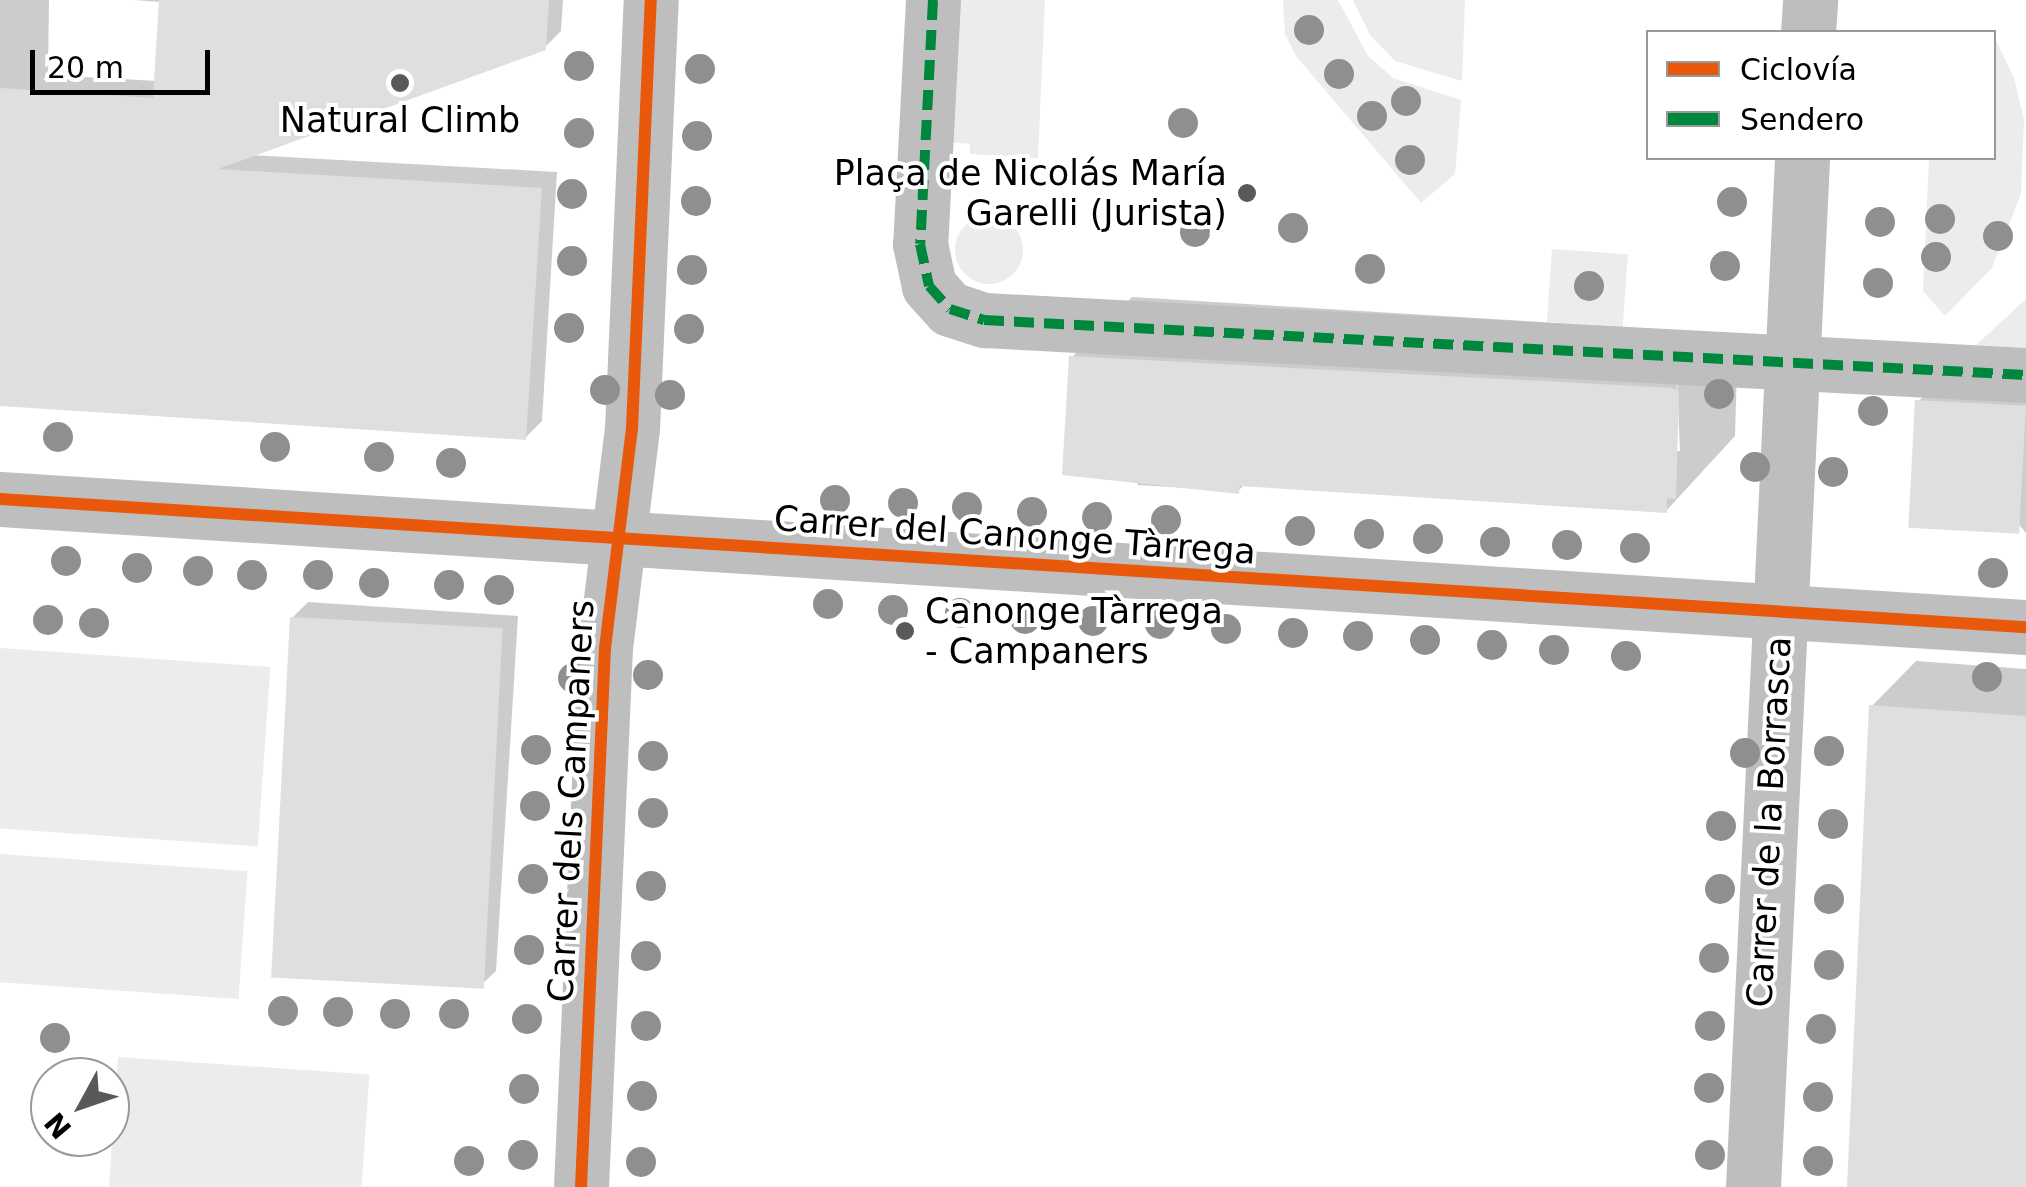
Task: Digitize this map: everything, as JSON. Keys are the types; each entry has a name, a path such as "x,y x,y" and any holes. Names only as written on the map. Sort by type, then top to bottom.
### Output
{"street":[{"name":"Carrer dels Campaners","path":"581,1187 605,648 632,430 651,0"},
{"path":"933,0 920,244 928,286 950,310 984,320 2026,375"},
{"path":"1808,30 1810,0"},
{"name":"Carrer de la Borrasca","path":"1753,1187 1802,160"},
{"name":"Carrer del Canonge Tàrrega","path":"0,499 2026,627"}],"shaded area":[{"path":"955,0 1045,0 1038,158 970,154 970,144 948,142"},
{"path":"1283,0 1338,0 1368,56 1393,78 1461,100 1455,174 1421,203 1296,56 1285,34"},
{"path":"1353,0 1465,0 1462,81 1395,61 1370,35"},
{"path":"1996,40 2014,78 2024,120 2021,194 1992,268 1945,316 1923,291 1929,160 1996,160"},
{"path":"989,216 1002,218 1013,226 1021,237 1021,263 1013,274 1002,282 989,284 976,282 965,274 957,263 955,250 957,237 965,226 976,218"},
{"path":"1552,249 1628,254 1623,327 1547,322"},
{"path":"2026,299 2026,350 1975,346"},
{"path":"0,648 270,667 258,846 0,828"},
{"path":"0,854 247,871 238,999 0,982"},
{"path":"130,1058 369,1075 362,1187 109,1187 111,1157 130,1157"}],"building":[{"path":"159,0 549,0 546,50 218,169 542,188 526,440 0,406 0,88 153,98"},
{"path":"1069,356 1673,388 1679,393 1676,499 1667,498 1667,513 1240,486 1239,494 1062,475"},
{"path":"1915,400 2026,406 2019,534 1908,528"},
{"path":"290,617 503,628 484,989 271,978"},
{"path":"1869,705 2026,716 2026,1187 1847,1187"}],"marked path":[{"path":"933,0 920,244 929,286 950,309 984,320 2026,375"}],"cycle path":[{"path":"581,1187 605,648 632,429 651,0"},
{"path":"0,499 2026,627"}],"place":[{"name":"Natural Climb","path":"400,83"},
{"name":"Plaça de Nicolás María Garelli (Jurista)","path":"1247,193"},
{"name":"Canonge Tàrrega - Campaners","path":"905,631"}]}
